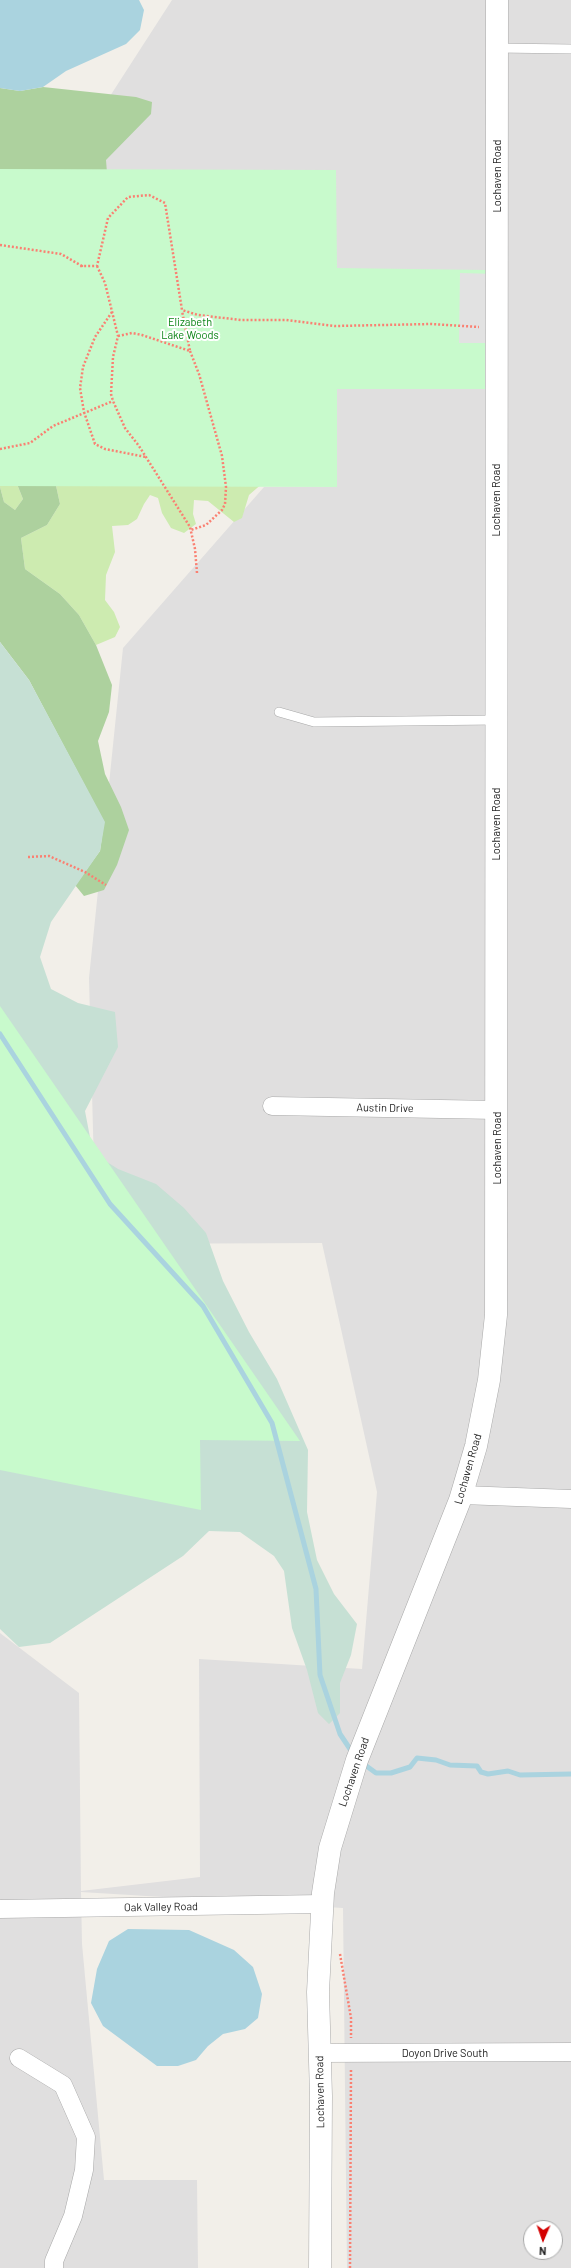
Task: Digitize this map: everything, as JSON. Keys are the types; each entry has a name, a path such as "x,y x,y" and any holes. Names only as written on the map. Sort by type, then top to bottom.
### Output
{"street":[{"name":"Lochaven Road","path":"320,2268 320,2052 318,1992 322,1904 330,1848 356,1760 462,1495 476,1446 485,1402 496,1315 496,0"},
{"name":"Austin Drive","path":"272,1106 497,1110"},
{"path":"462,1495 571,1499"},
{"name":"Oak Valley Road","path":"0,1909 322,1904"},
{"name":"Doyon Drive South","path":"320,2052 571,2052"},
{"path":"19,2058 63,2085 86,2137 84,2170 72,2216 54,2261 54,2268"}],"lane":[{"path":"497,48 571,49"},
{"path":"279,712 314,722 496,720"}],"path":[{"path":"190,530 206,525 222,510 226,487 222,456 199,374 190,350 165,203 149,195 128,197 108,218 97,266 105,283 118,336 113,357 111,394 125,428 146,458 190,530 195,549 197,573"},
{"path":"0,245 60,254 77,263 82,266 80,266 86,266 97,266"},
{"path":"182,310 198,315 241,320 286,320 335,326 432,324 497,327"},
{"path":"112,312 95,337 83,367 80,388 84,412 95,444 105,449 146,458"},
{"path":"118,336 132,333 142,334 190,350"},
{"path":"0,449 30,443 53,426 113,401"},
{"path":"28,857 49,856 85,872 106,885"},
{"path":"340,1954 351,2018 350,2268"}],"shaded area":[{"path":"172,0 571,0 571,2268 347,2268 343,1908 81,1892 82,1944 104,2180 197,2180 198,2268 0,2268 0,1633 79,1693 81,1891 200,1877 199,1659 362,1669 377,1492 322,1243 96,1244 89,978 123,648 264,487 337,487 336,389 485,389 337,268 63,169"},
{"path":"460,273 497,274 497,343 459,343"}],"green space":[{"path":"43,87 136,97 152,102 151,114 106,160 107,173 0,459 0,88 20,91"},
{"name":"Elizabeth Lake Woods","path":"0,169 336,170 337,268 486,270 485,389 337,389 337,487 0,486"},
{"path":"141,188 164,194 175,214 181,243 196,255 199,271 198,292 200,303 207,301 218,250 243,249 263,261 251,275 220,299 223,309 253,311 272,304 296,290 302,304 323,335 361,342 403,345 436,341 453,335 452,318 435,306 383,293 357,280 329,270 439,274 485,270 485,274 460,274 459,343 485,343 483,386 408,385 379,382 336,364 323,364 317,374 325,384 330,406 323,418 309,432 296,458 275,464 264,482 249,495 242,518 234,522 208,501 194,500 193,514 196,524 184,533 171,528 162,513 158,498 150,495 137,519 128,525 112,526 115,552 106,575 105,600 114,612 120,627 115,637 96,645 79,615 60,594 25,569 21,538 47,525 60,504 55,481 43,465 18,463 13,474 23,499 15,510 4,502 0,487 0,459 12,436 33,421 54,396 73,362 81,300 90,280 90,227 102,204 119,190"},
{"path":"13,474 55,481 60,504 47,525 21,538 25,569 60,594 79,615 96,645 112,685 109,712 98,741 105,774 121,807 129,830 117,865 104,890 84,896 75,885 100,851 104,822 29,680 0,642 0,487 4,502 15,510 23,499"},
{"path":"0,642 29,680 105,822 100,851 51,922 40,957 51,989 78,1003 115,1012 118,1047 85,1111 93,1153 118,1169 156,1184 184,1208 206,1233 223,1281 249,1332 277,1379 308,1450 307,1512 317,1560 334,1594 357,1624 351,1655 340,1683 340,1713 329,1724 318,1713 307,1670 292,1628 284,1571 274,1556 240,1532 209,1531 183,1556 50,1643 19,1647 0,1629"},
{"path":"0,1006 300,1441 200,1440 201,1510 0,1470"}],"water":[{"path":"0,0 139,0 144,10 140,30 126,44 66,71 43,87 20,91 0,88"},
{"path":"128,1929 189,1930 234,1950 253,1967 262,1994 258,2018 245,2029 223,2034 208,2046 196,2060 178,2066 157,2066 103,2026 91,2003 97,1969 109,1941"}],"waterway":[{"path":"0,1034 110,1204 203,1306 272,1423 316,1589 320,1675 340,1734 350,1749"},
{"path":"365,1765 376,1773 391,1773 410,1767 417,1758 436,1760 450,1765 477,1766 481,1772 488,1774 508,1771 520,1775 571,1774"}]}
